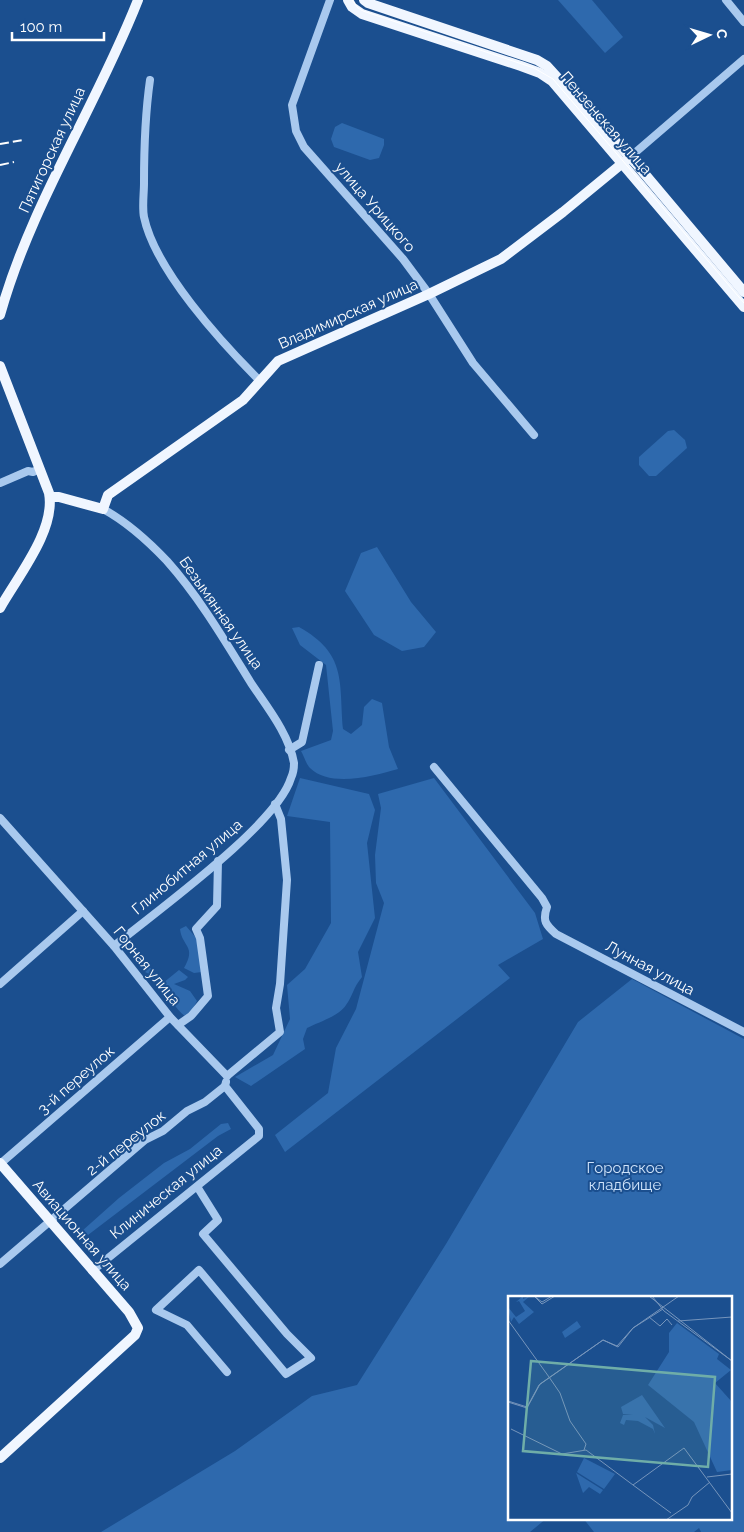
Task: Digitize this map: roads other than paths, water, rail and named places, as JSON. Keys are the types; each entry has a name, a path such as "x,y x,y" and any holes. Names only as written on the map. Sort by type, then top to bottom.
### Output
{"main road":[{"name":"Пятигорская улица","path":"0,315 21,254 60,163 119,46 138,0"},
{"name":"Пензенская улица","path":"348,0 352,7 362,14 540,73 552,81 744,307"},
{"name":"Пензенская улица","path":"364,0 368,3 543,62 565,83 630,157 744,292"},
{"name":"Владимирская улица","path":"102,509 108,495 243,400 278,361 429,294 501,259 563,212 630,157"},
{"path":"0,366 50,497 51,509 48,520 0,608"},
{"name":"Безымянная улица","path":"50,497 59,497 102,509"},
{"name":"Авиационная улица","path":"0,1164 129,1312 138,1328 135,1335 97,1372 0,1458"}],"street":[{"name":"улица Урицкого","path":"330,0 292,105 296,131 304,147 403,259 429,294 472,363 534,435"},
{"path":"726,0 744,22"},
{"path":"630,157 744,59"},
{"path":"150,80 144,122 144,217 157,250 172,275 214,334 260,381"},
{"path":"0,484 28,471 33,472 40,469"},
{"name":"Безымянная улица","path":"102,509 124,521 167,561 199,602 277,722 290,750 294,764 292,777 286,790 275,804"},
{"path":"290,750 302,742 319,665"},
{"name":"Лунная улица","path":"434,766 542,898 547,907 544,916 546,924 556,934 744,1032"},
{"path":"225,1086 227,1076 280,1032 276,1008 280,984 288,880 281,819 275,804"},
{"name":"Глинобитная улица","path":"114,946 218,861 254,828 275,804"},
{"name":"Горная улица","path":"0,818 114,946 170,1017 227,1076"},
{"path":"178,1025 191,1016 208,996 200,938 196,929 216,906 218,861"},
{"path":"0,984 83,911"},
{"name":"3-й переулок","path":"0,1164 170,1017"},
{"name":"Клиническая улица","path":"92,1271 198,1188 259,1136 259,1129 225,1086"},
{"name":"2-й переулок","path":"0,1264 51,1223 145,1140 163,1131 187,1111 205,1102 225,1086"},
{"path":"198,1188 218,1220 203,1234 287,1334 311,1358 286,1374 199,1270 156,1310 187,1325 227,1372"}],"tram line":[{"path":"352,0 363,11 534,68 553,79 744,303"}],"railway":[{"path":"0,144 23,140"},
{"path":"0,165 14,162"}],"park label":[{"name":"Городское кладбище","path":"625,1176"}]}
